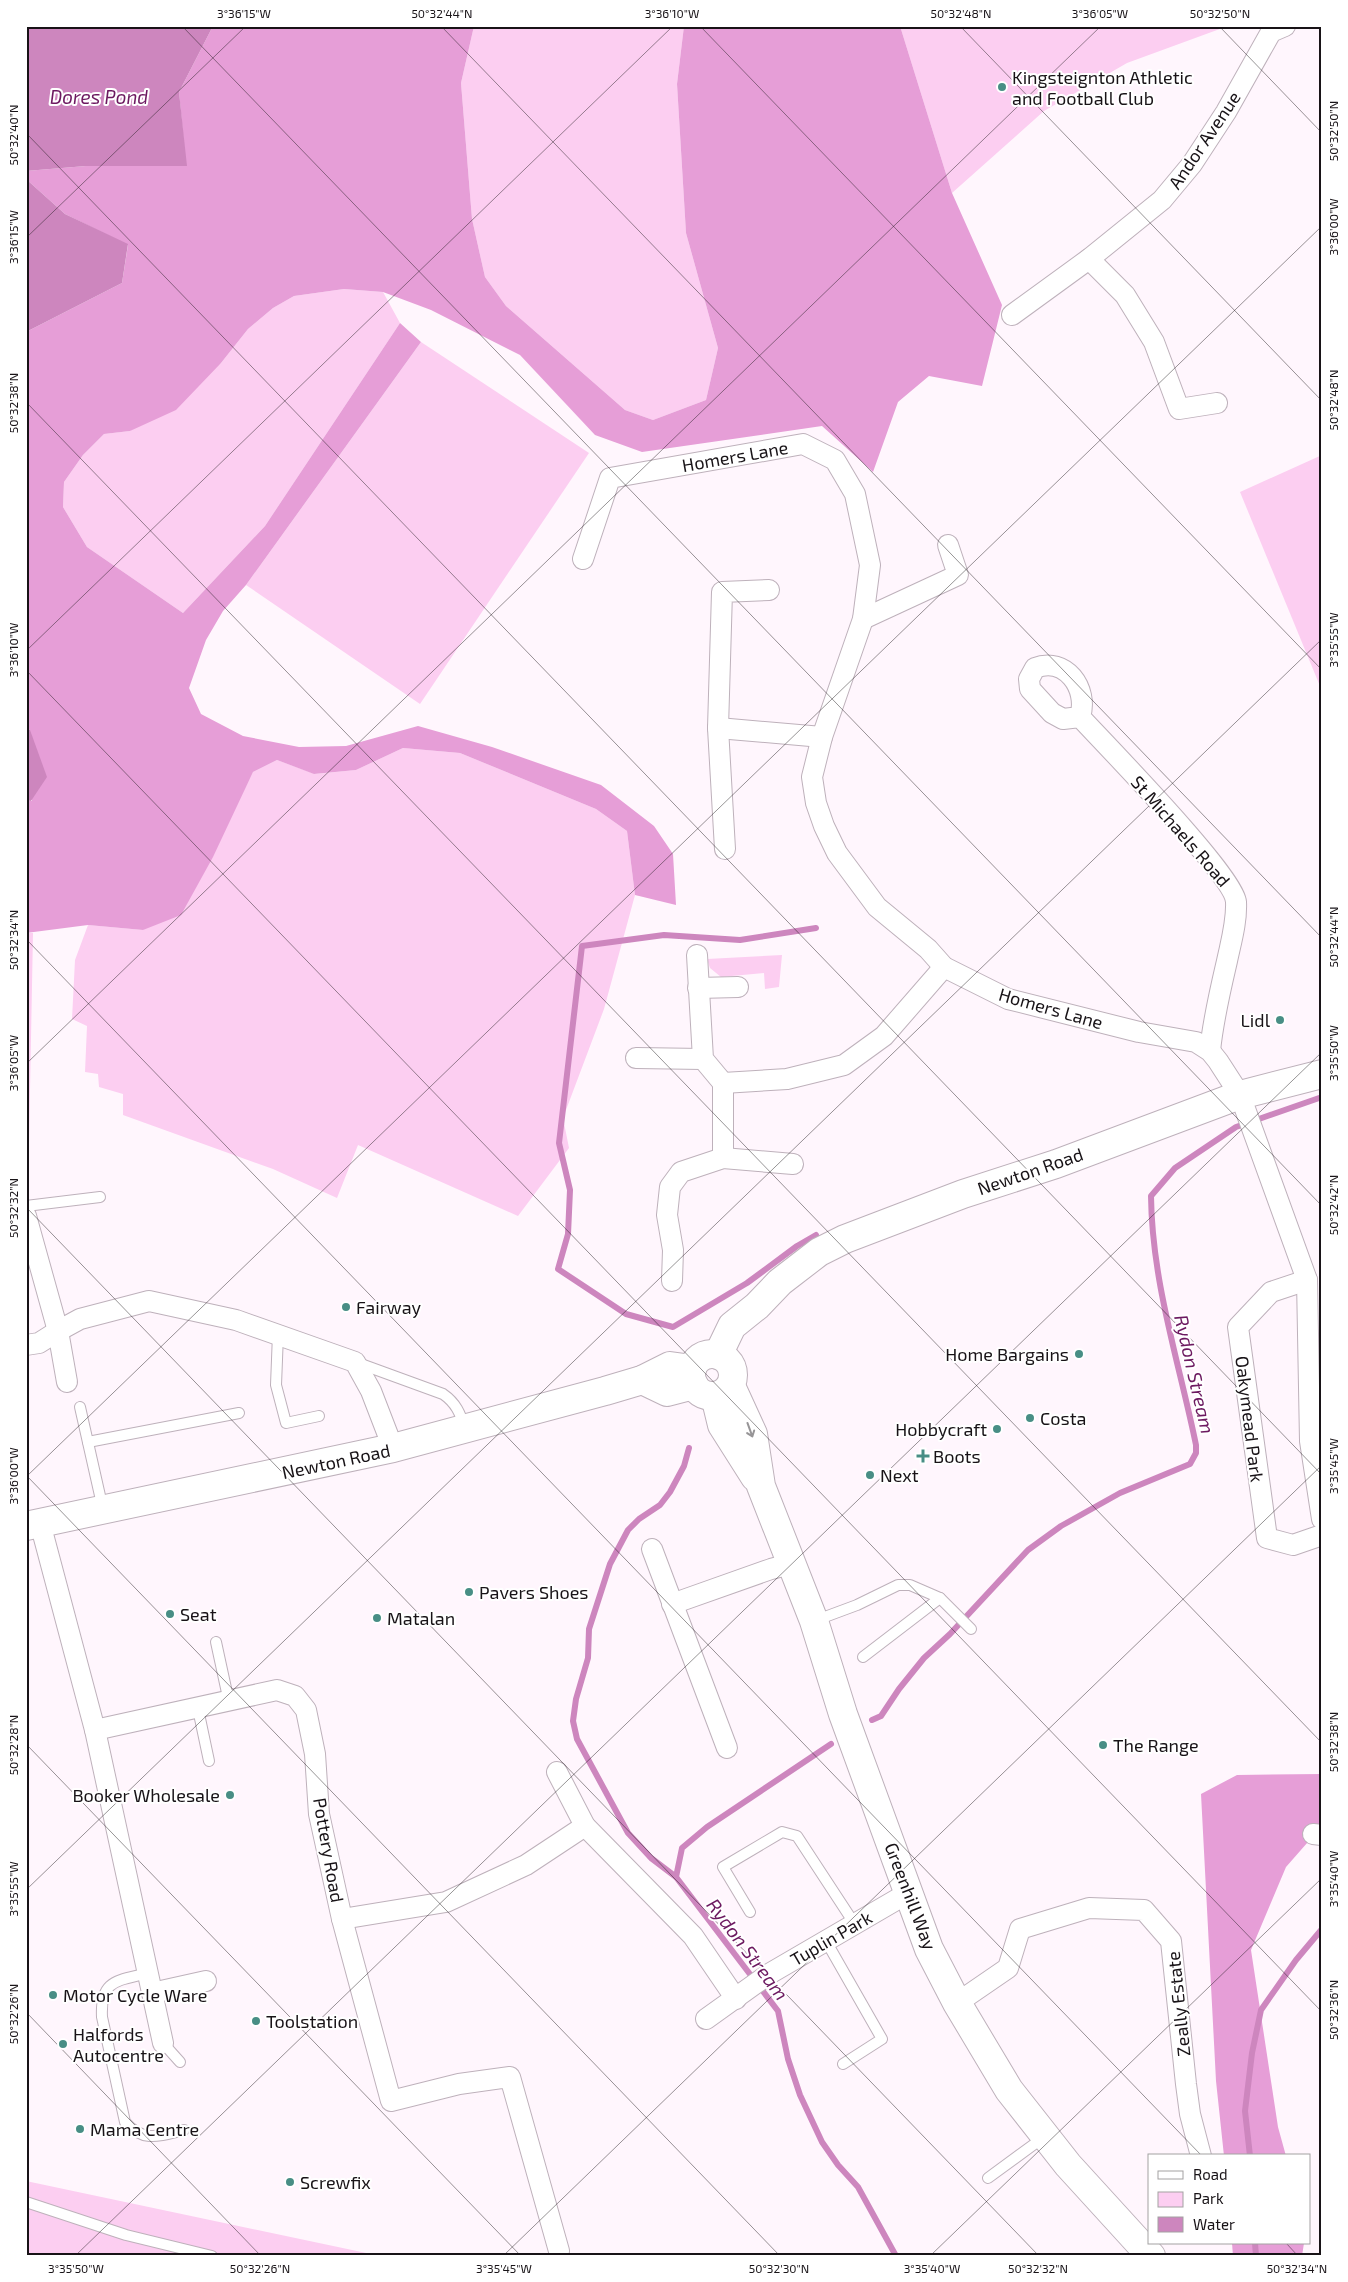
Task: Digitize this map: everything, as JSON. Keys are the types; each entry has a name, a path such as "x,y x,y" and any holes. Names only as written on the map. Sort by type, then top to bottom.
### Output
{"main road":[{"name":"Newton Road","path":"33,1524 393,1448 642,1380 666,1392 714,1377 732,1326 757,1306 780,1282 799,1266 845,1238 963,1194 1243,1104 1322,1074"},
{"name":"Greenhill Way","path":"714,1377 722,1425 761,1486 790,1564 814,1621 843,1714 930,1949 957,2003 1009,2090 1068,2165 1151,2256"}],"street":[{"name":"Andor Avenue","path":"1012,315 1089,259 1162,200 1192,164 1226,112 1271,32 1284,26"},
{"path":"1089,259 1125,295 1154,342 1179,409 1217,403"},
{"name":"Homers Lane","path":"583,559 610,478 803,444 836,460 855,494 870,565 863,619 822,737 812,777 816,803 837,853 877,907 928,949 944,967 1008,999 1139,1032 1196,1042 1210,1051"},
{"path":"863,619 958,575 948,544"},
{"path":"725,849 718,728 722,592 769,590"},
{"name":"St Michaels Road","path":"1080,717 1227,880 1236,898 1236,917 1214,1020 1210,1051"},
{"path":"718,728 822,737"},
{"path":"697,955 703,1059 723,1083 723,1158"},
{"path":"723,1083 787,1079 844,1065 884,1036 944,967"},
{"path":"698,988 738,987"},
{"path":"1210,1051 1243,1104 1307,1280 1310,1441 1322,1519"},
{"path":"636,1058 703,1059"},
{"path":"672,1281 672,1250 667,1215 670,1187 681,1172 723,1158 793,1164"},
{"path":"26,1216 31,1250 58,1331 67,1382"},
{"name":"Oakymead Park","path":"1307,1280 1271,1292 1238,1327 1267,1538 1293,1545 1322,1535"},
{"path":"26,1345 39,1343 80,1319 149,1301 236,1320 355,1362 371,1391 393,1448"},
{"path":"33,1524 96,1730 163,2043"},
{"path":"652,1549 727,1748"},
{"path":"672,1604 771,1568 790,1564"},
{"name":"Pottery Road","path":"96,1730 198,1709 277,1690 295,1696 306,1710 315,1754 319,1814 342,1920 446,1902 526,1865 585,1826"},
{"path":"557,1772 585,1826 693,1936 736,1999"},
{"name":"Tuplin Park","path":"706,2019 769,1974 908,1893"},
{"name":"Zeally Estate","path":"957,2003 1008,1968 1020,1928 1089,1908 1144,1910 1171,1941 1190,2114 1200,2154"},
{"path":"342,1920 391,2101 459,2084 510,2077 559,2250"},
{"path":"152,1993 206,1981"}],"lane":[{"path":"26,1206 100,1197"},
{"path":"278,1334 276,1385 286,1423 319,1416"},
{"path":"355,1362 443,1394 453,1401 460,1413 465,1429"},
{"path":"80,1407 103,1509"},
{"path":"88,1442 239,1413"},
{"path":"814,1621 857,1605 898,1585 910,1585 940,1598 971,1629"},
{"path":"863,1657 940,1598"},
{"path":"216,1642 229,1702"},
{"path":"198,1709 208,1761"},
{"path":"750,1912 723,1867 782,1832 797,1836 854,1923"},
{"path":"826,1941 882,2039 843,2064"},
{"path":"148,1973 116,1981 105,1991 102,2003 102,2017 125,2122 133,2131 142,2135 156,2137 184,2130"},
{"path":"163,2043 180,2062"},
{"path":"988,2178 1045,2136"},
{"path":"26,2202 126,2235 212,2256"}],"green space":[{"path":"474,26 684,26 677,84 686,233 718,348 706,400 653,420 625,410 506,306 485,277 472,219 461,83"},
{"name":"Kingsteignton Athletic and Football Club","path":"900,26 1228,26 1127,63 1044,111 952,193"},
{"path":"344,289 383,292 400,323 265,526 183,613 87,547 63,507 64,482 83,455 104,434 130,431 221,363 248,329 273,308 294,296"},
{"path":"421,342 589,453 420,704 246,585"},
{"path":"1322,455 1322,691 1240,492"},
{"path":"403,748 460,753 596,809 627,831 635,895 604,1009 563,1118 569,1148 518,1216 358,1145 337,1198 273,1169 123,1115 123,1094 99,1087 98,1074 85,1072 87,1026 72,1019 75,960 88,925 143,930 237,803 253,772 277,760 315,774 356,770"},
{"path":"26,933 33,933 29,1143 26,1143"},
{"path":"782,955 779,987 765,989 764,973 721,977 710,968 707,959"},
{"path":"26,2181 371,2254 374,2256 26,2256"}],"shaded area":[{"path":"213,26 474,26 461,83 472,219 485,277 506,306 625,410 653,420 706,400 718,348 686,233 677,84 684,26 900,26 952,193 1002,305 982,386 929,376 898,402 873,472 822,426 642,452 595,435 520,355 431,310 383,292 344,289 294,296 273,308 248,329 221,363 176,410 130,431 104,434 83,455 64,482 63,507 87,547 183,613 265,526 400,323 421,342 246,585 223,611 206,640 189,688 201,714 243,736 299,747 346,746 418,726 492,747 601,785 654,826 673,854 676,905 635,895 627,831 596,809 460,753 403,748 356,770 314,774 277,760 253,772 213,857 181,915 143,930 88,925 26,933 26,800 32,801 30,730 26,727 26,332 122,283 128,245 65,214 26,179 26,171 86,166 186,166 179,92"},
{"path":"1322,1774 1322,1826 1286,1867 1251,1950 1278,2127 1285,2154 1224,2154 1216,2081 1201,1794 1237,1775"},
{"path":"1232,2244 1304,2244 1302,2256 1233,2256"}],"water":[{"name":"Dores Pond","path":"26,26 213,26 179,92 187,166 86,166 26,171"},
{"path":"26,179 65,214 128,244 122,283 26,332"},
{"path":"26,727 30,730 47,777 31,801 26,800"}],"waterway":[{"path":"816,928 740,940 664,935 582,946 559,1143 570,1190 568,1234 558,1269 626,1314 673,1327 747,1283 797,1246 816,1235"},
{"name":"Rydon Stream","path":"872,1720 881,1716 899,1689 924,1658 950,1634 1028,1550 1061,1526 1120,1493 1190,1464 1196,1453 1196,1445 1161,1291 1156,1260 1151,1196 1175,1168 1236,1127 1322,1097"},
{"path":"676,1877 651,1858 628,1833 577,1739 573,1721 576,1699 588,1658 589,1629 610,1564 628,1530 639,1519 660,1505 670,1492 684,1466 689,1448"},
{"name":"Rydon Stream","path":"831,1744 707,1827 682,1848 676,1877 778,2011 788,2059 800,2095 822,2142 838,2165 858,2187 896,2256"},
{"path":"1250,2154 1245,2111 1252,2053 1261,2010 1296,1960 1322,1929"},
{"path":"1255,2244 1256,2256"}],"place":[{"name":"Kingsteignton Athletic and Football Club","path":"1002,87"},
{"name":"Lidl","path":"1280,1020"},
{"name":"Fairway","path":"346,1307"},
{"name":"Home Bargains","path":"1079,1354"},
{"name":"Costa","path":"1030,1418"},
{"name":"Hobbycraft","path":"997,1429"},
{"name":"Boots","path":"923,1456"},
{"name":"Next","path":"870,1475"},
{"name":"Pavers Shoes","path":"469,1592"},
{"name":"Seat","path":"170,1614"},
{"name":"Matalan","path":"377,1618"},
{"name":"The Range","path":"1103,1745"},
{"name":"Booker Wholesale","path":"230,1795"},
{"name":"Motor Cycle Ware","path":"53,1995"},
{"name":"Toolstation","path":"256,2021"},
{"name":"Halfords Autocentre","path":"63,2044"},
{"name":"Mama Centre","path":"80,2129"},
{"name":"Screwfix","path":"290,2182"}]}
